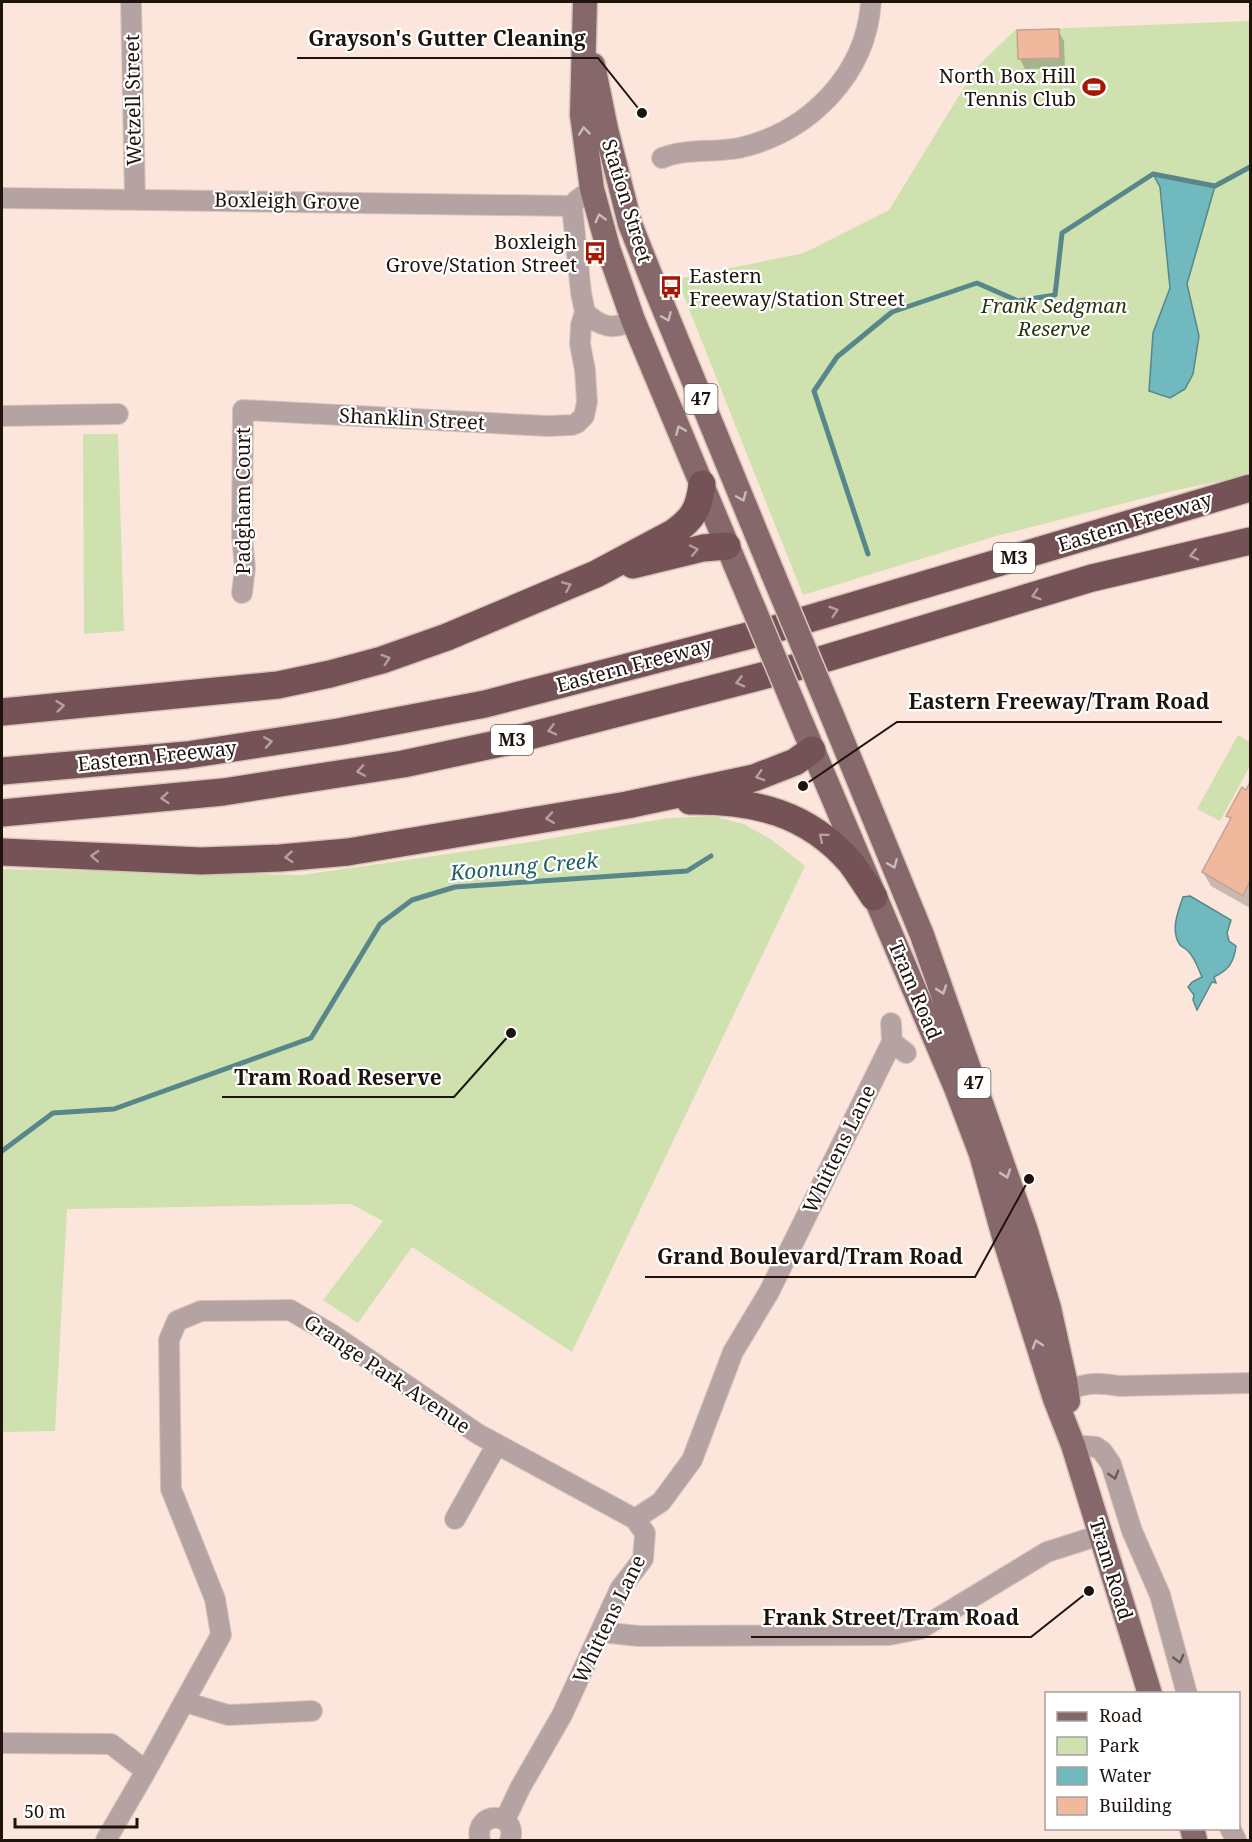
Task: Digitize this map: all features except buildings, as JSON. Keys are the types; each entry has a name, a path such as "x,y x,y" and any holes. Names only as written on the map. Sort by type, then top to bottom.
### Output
{"highway":[{"path":"2,712 287,683 382,660 447,637 596,574 673,533 695,513 702,484"},
{"name":"Eastern Freeway","path":"2,771 187,755 338,732 485,704 778,628 1251,488"},
{"name":"Eastern Freeway","path":"2,813 224,792 403,764 494,744 797,667 1092,578 1251,541"},
{"path":"596,574 703,548 727,546"},
{"path":"2,852 201,861 280,858 348,852 627,805 754,778 795,762 812,750"},
{"path":"627,805 722,802 745,804 781,813 802,822 819,833 851,864 874,897"}],"main road":[{"name":"Station Street","path":"586,11 582,115 592,189 608,248 633,320 727,546"},
{"name":"Station Street","path":"586,11 594,74 628,212 655,287 773,574"},
{"path":"592,189 603,189 613,193 628,212 633,266 640,292 640,305 633,320"},
{"path":"727,546 743,549 758,556 773,574"},
{"name":"Tram Road","path":"727,546 956,1088 981,1154 1006,1244 1063,1398"},
{"name":"Tram Road","path":"773,574 922,935 1028,1240 1049,1308 1072,1445 1149,1692"},
{"path":"812,750 831,713"},
{"path":"1006,1244 1028,1240"}],"street":[{"name":"Wetzell Street","path":"132,2 135,199"},
{"path":"662,158 684,152 739,148 787,130 807,117 826,101 854,62 870,21 871,2"},
{"name":"Station Street","path":"572,206 592,189"},
{"name":"Boxleigh Grove","path":"2,198 572,206"},
{"path":"572,206 585,312 581,325 580,344 585,370"},
{"path":"585,312 603,326 624,325 633,320"},
{"path":"585,370 591,346 603,326"},
{"name":"Shanklin Street","path":"243,410 548,426 572,424 581,420 585,413 585,370"},
{"name":"Padgham Court","path":"242,593 245,568 242,537 243,410"},
{"path":"2,416 118,414"},
{"name":"Whittens Lane","path":"505,1821 520,1788 562,1715 620,1589 643,1559 645,1533 635,1519 661,1502 692,1460 733,1352 769,1292 896,1039"},
{"name":"Grange Park Avenue","path":"106,1840 221,1635 215,1599 171,1489 169,1341 177,1321 201,1311 290,1310 333,1335 478,1434 635,1519"},
{"path":"1063,1398 1090,1383 1119,1386 1251,1383"},
{"path":"454,1519 497,1444"},
{"path":"1072,1445 1096,1447 1102,1451 1111,1464 1132,1531 1160,1595 1186,1692"},
{"path":"601,1632 638,1636 889,1635 920,1629 1047,1552 1067,1532 1098,1528"},
{"path":"185,1702 228,1715 312,1711"},
{"path":"2,1743 111,1744 146,1771"},
{"path":"480,1840 480,1829 486,1820 497,1818 510,1826 512,1831 510,1840"}],"green space":[{"name":"Frank Sedgman Reserve","path":"1250,21 1250,475 1172,491 996,536 803,595 677,279 804,253 889,210 976,68 1015,30"},
{"path":"83,434 118,434 124,631 84,634"},
{"path":"1238,735 1250,742 1250,766 1220,821 1197,809"},
{"path":"712,816 744,824 772,840 805,866 572,1352 412,1247 358,1323 323,1300 383,1221 351,1204 67,1209 55,1431 2,1432 2,869 302,875 524,843 668,818"}],"water":[{"path":"1153,174 1215,186 1187,284 1199,336 1193,374 1185,389 1170,398 1149,391 1153,333 1170,288 1160,187"},
{"path":"1190,896 1231,920 1227,933 1229,941 1236,946 1230,965 1214,977 1216,983 1212,982 1197,1010 1193,1000 1194,995 1188,987 1202,977 1193,957 1180,945 1175,927 1183,897"}],"waterway":[{"name":"Koonung Creek","path":"868,554 814,391 837,357 892,312 977,283 1018,301 1055,295 1062,233 1153,174 1215,186 1250,167"},
{"name":"Koonung Creek","path":"2,1151 53,1113 114,1109 311,1038 380,924 412,900 455,887 687,871 711,856"}],"place":[{"name":"North Box Hill Tennis Club","path":"1094,87"},
{"name":"Grayson's Gutter Cleaning","path":"642,113"},
{"name":"Boxleigh Grove/Station Street","path":"595,253"},
{"name":"Eastern Freeway/Station Street","path":"671,287"},
{"name":"Eastern Freeway/Tram Road","path":"803,786"},
{"name":"Tram Road Reserve","path":"511,1033"},
{"name":"Grand Boulevard/Tram Road","path":"1029,1179"},
{"name":"Frank Street/Tram Road","path":"1089,1591"}]}
